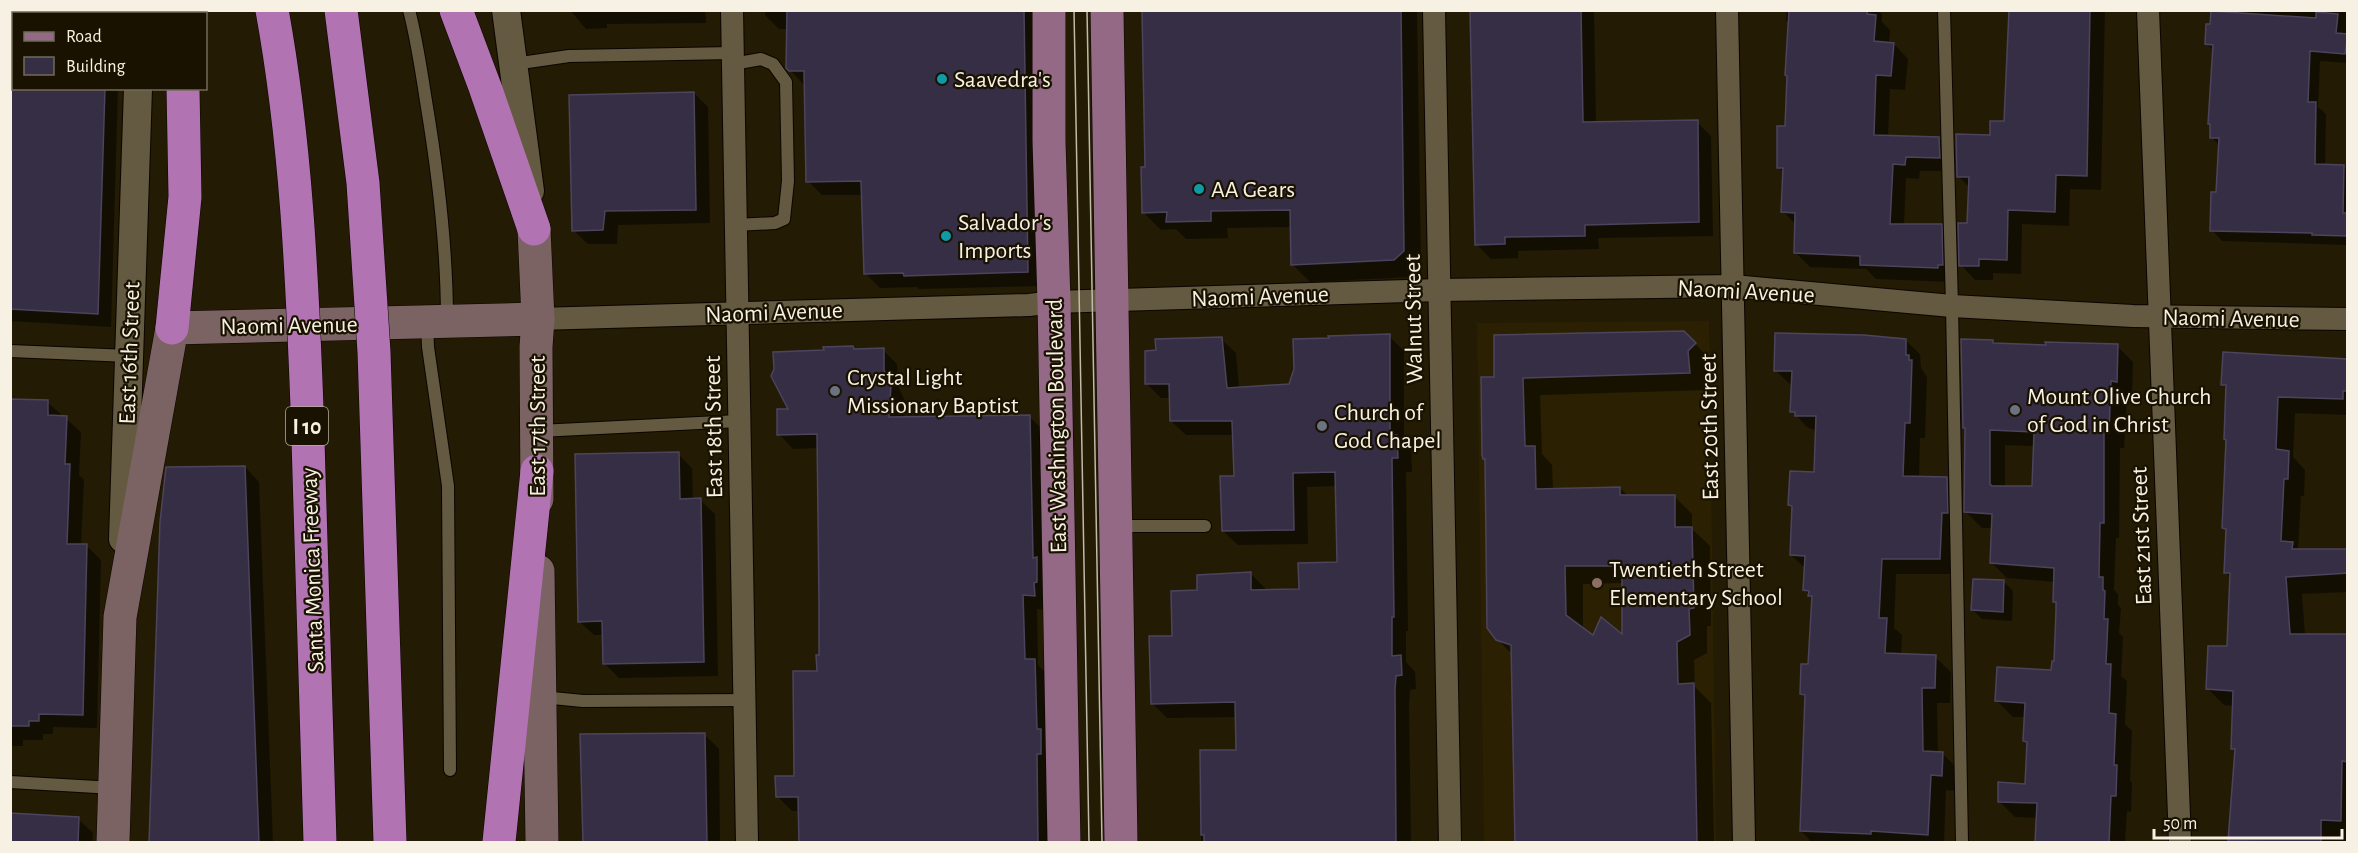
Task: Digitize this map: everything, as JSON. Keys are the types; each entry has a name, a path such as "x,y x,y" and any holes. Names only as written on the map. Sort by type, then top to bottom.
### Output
{"highway":[{"name":"Santa Monica Freeway","path":"272,10 297,201 309,479 320,843"},
{"path":"341,10 363,183 374,352 390,843"},
{"path":"456,10 534,229"},
{"path":"172,327 185,197 183,90"},
{"path":"499,843 537,471"}],"main road":[{"name":"East Washington Boulevard","path":"1049,10 1048,141 1054,302 1064,843"},
{"path":"1107,10 1121,843"},
{"name":"East 17th Street","path":"534,229 538,319 536,346 537,471 543,843"},
{"name":"Naomi Avenue","path":"172,327 538,319"},
{"name":"East 16th Street","path":"113,843 120,617 172,327"}],"street":[{"name":"East 17th Street","path":"506,10 534,229"},
{"name":"East 18th Street","path":"732,10 747,843"},
{"name":"Walnut Street","path":"1434,10 1450,843"},
{"name":"East 20th Street","path":"1727,10 1744,843"},
{"name":"East 21st Street","path":"2148,10 2180,843"},
{"name":"East 16th Street","path":"120,617 138,90"},
{"name":"Naomi Avenue","path":"538,319 1440,290 1733,286 1953,306 2159,317 2348,319"}],"lane":[{"path":"409,10 415,33 435,155 447,284 428,347 448,486 450,770"},
{"path":"1944,10 1953,306 1962,843"},
{"path":"514,64 569,56 761,59 773,64 786,81 788,181 784,219 775,223 735,225"},
{"path":"10,351 129,356"},
{"path":"537,431 739,421"},
{"path":"1115,526 1205,526"},
{"path":"540,697 584,701 745,699"},
{"path":"10,782 115,788"}],"shaded area":[{"name":"Twentieth Street Elementary School","path":"1709,321 1716,842 1484,842 1477,323"}],"building":[{"path":"787,10 1024,10 1028,272 904,276 903,273 864,274 861,181 806,182 804,71 789,71 786,68"},
{"path":"1142,10 1401,10 1404,251 1394,260 1291,265 1290,210 1211,211 1211,221 1166,222 1167,212 1142,213 1141,167 1145,167"},
{"path":"1470,10 1581,10 1583,122 1698,120 1699,222 1585,225 1585,236 1505,237 1505,244 1475,245"},
{"path":"1789,10 1868,10 1867,14 1876,15 1874,41 1894,43 1891,76 1876,75 1874,135 1939,137 1940,158 1906,157 1905,165 1893,164 1890,224 1942,224 1943,265 1938,265 1938,268 1860,265 1860,256 1794,253 1795,213 1781,212 1783,168 1777,168 1777,126 1785,126"},
{"path":"2009,10 2090,10 2087,176 2056,175 2055,212 2008,210 2007,260 1979,259 1979,266 1959,266 1958,223 1967,223 1969,177 1957,177 1956,134 1990,135 1990,121 2004,121"},
{"path":"2211,11 2316,18 2316,12 2338,14 2336,33 2348,34 2345,54 2310,51 2308,102 2316,102 2315,164 2344,165 2343,213 2348,213 2348,236 2210,231 2211,192 2216,192 2219,138 2210,138 2210,124 2208,124 2213,45 2205,44 2206,24 2210,24"},
{"path":"10,88 12,90 105,90 98,314 10,309"},
{"path":"694,92 696,210 605,211 603,230 572,231 569,95"},
{"name":"Twentieth Street Elementary School","path":"1684,331 1696,343 1688,351 1690,373 1523,378 1525,446 1535,446 1536,489 1620,487 1620,495 1675,495 1675,527 1692,527 1694,608 1689,609 1690,635 1677,642 1678,684 1694,683 1697,843 1515,843 1511,645 1496,640 1487,628 1485,459 1482,455 1481,377 1494,377 1494,335","holes":["1565,566 1622,566 1622,634 1601,617 1593,635 1566,615"]},
{"path":"1775,333 1864,335 1906,339 1906,355 1909,355 1909,360 1912,360 1910,423 1905,423 1903,476 1947,477 1948,513 1942,513 1940,559 1882,559 1879,618 1887,618 1885,653 1936,655 1935,688 1922,688 1923,751 1943,752 1942,776 1931,775 1928,835 1871,831 1871,834 1800,831 1805,695 1800,694 1801,664 1808,664 1812,596 1808,596 1809,591 1803,590 1805,556 1790,555 1792,506 1788,505 1790,471 1814,472 1816,416 1795,416 1795,412 1790,412 1792,371 1774,371"},
{"path":"1390,334 1390,435 1397,435 1398,458 1392,458 1394,617 1392,617 1392,656 1401,655 1402,675 1396,676 1395,689 1396,843 1204,843 1204,835 1201,835 1200,750 1236,750 1235,702 1151,704 1149,636 1172,636 1171,591 1197,590 1197,575 1251,572 1251,590 1299,589 1298,563 1337,562 1335,472 1293,473 1294,530 1222,531 1220,476 1234,476 1232,421 1170,421 1169,384 1145,384 1145,351 1156,350 1155,339 1222,337 1227,388 1289,384 1294,369 1293,339"},
{"path":"1961,339 2046,345 2045,342 2118,344 2117,382 2111,381 2109,433 2104,433 2104,523 2100,523 2099,577 2103,577 2103,590 2105,591 2104,619 2108,619 2106,664 2111,664 2109,713 2116,714 2114,765 2117,765 2116,796 2111,796 2109,843 2035,843 2037,803 1998,802 1998,782 2025,784 2027,742 2023,741 2025,703 1995,701 1997,667 2051,670 2052,661 2054,661 2056,611 2056,602 2053,602 2054,568 1990,563 1992,514 1964,512 1965,428 1963,428","holes":["1990,430 2034,432 2032,486 1992,486 1990,484"]},
{"path":"853,346 854,349 884,348 884,370 891,385 889,417 1030,415 1033,558 1037,557 1037,582 1034,583 1035,596 1023,595 1025,659 1035,659 1037,729 1041,729 1041,754 1037,754 1038,843 799,843 798,797 776,797 775,776 794,776 793,671 817,671 819,603 817,434 777,435 777,409 788,409 771,376 774,369 773,352 824,350 823,347"},
{"path":"2223,352 2348,359 2348,391 2343,391 2343,399 2278,397 2276,449 2289,451 2288,479 2284,479 2281,541 2293,542 2292,549 2348,549 2348,573 2286,577 2290,634 2348,634 2348,762 2342,761 2341,821 2321,820 2321,843 2228,841 2235,749 2231,749 2233,691 2206,689 2208,646 2227,646 2230,573 2224,573 2226,529 2222,528 2226,440 2224,439 2226,385 2221,385"},
{"path":"10,399 48,400 48,415 67,416 65,464 70,464 67,544 87,544 83,715 39,714 39,721 29,721 29,726 10,726"},
{"path":"679,452 680,499 701,498 704,662 603,664 602,621 578,622 575,454"},
{"path":"245,466 259,843 149,843 160,522 166,467"},
{"path":"1973,579 2004,580 2003,612 1971,610"},
{"path":"705,733 707,843 583,843 580,734"},
{"path":"10,813 79,817 78,843 10,843"}],"tram line":[{"path":"1074,10 1089,842"},
{"path":"1087,10 1102,842"}],"place":[{"name":"Saavedra's","path":"942,79"},
{"name":"AA Gears","path":"1199,189"},
{"name":"Salvador's Imports","path":"946,236"},
{"name":"Crystal Light Missionary Baptist","path":"835,391"},
{"name":"Mount Olive Church of God in Christ","path":"2015,410"},
{"name":"Church of God Chapel","path":"1322,426"},
{"name":"Twentieth Street Elementary School","path":"1597,583"}]}
